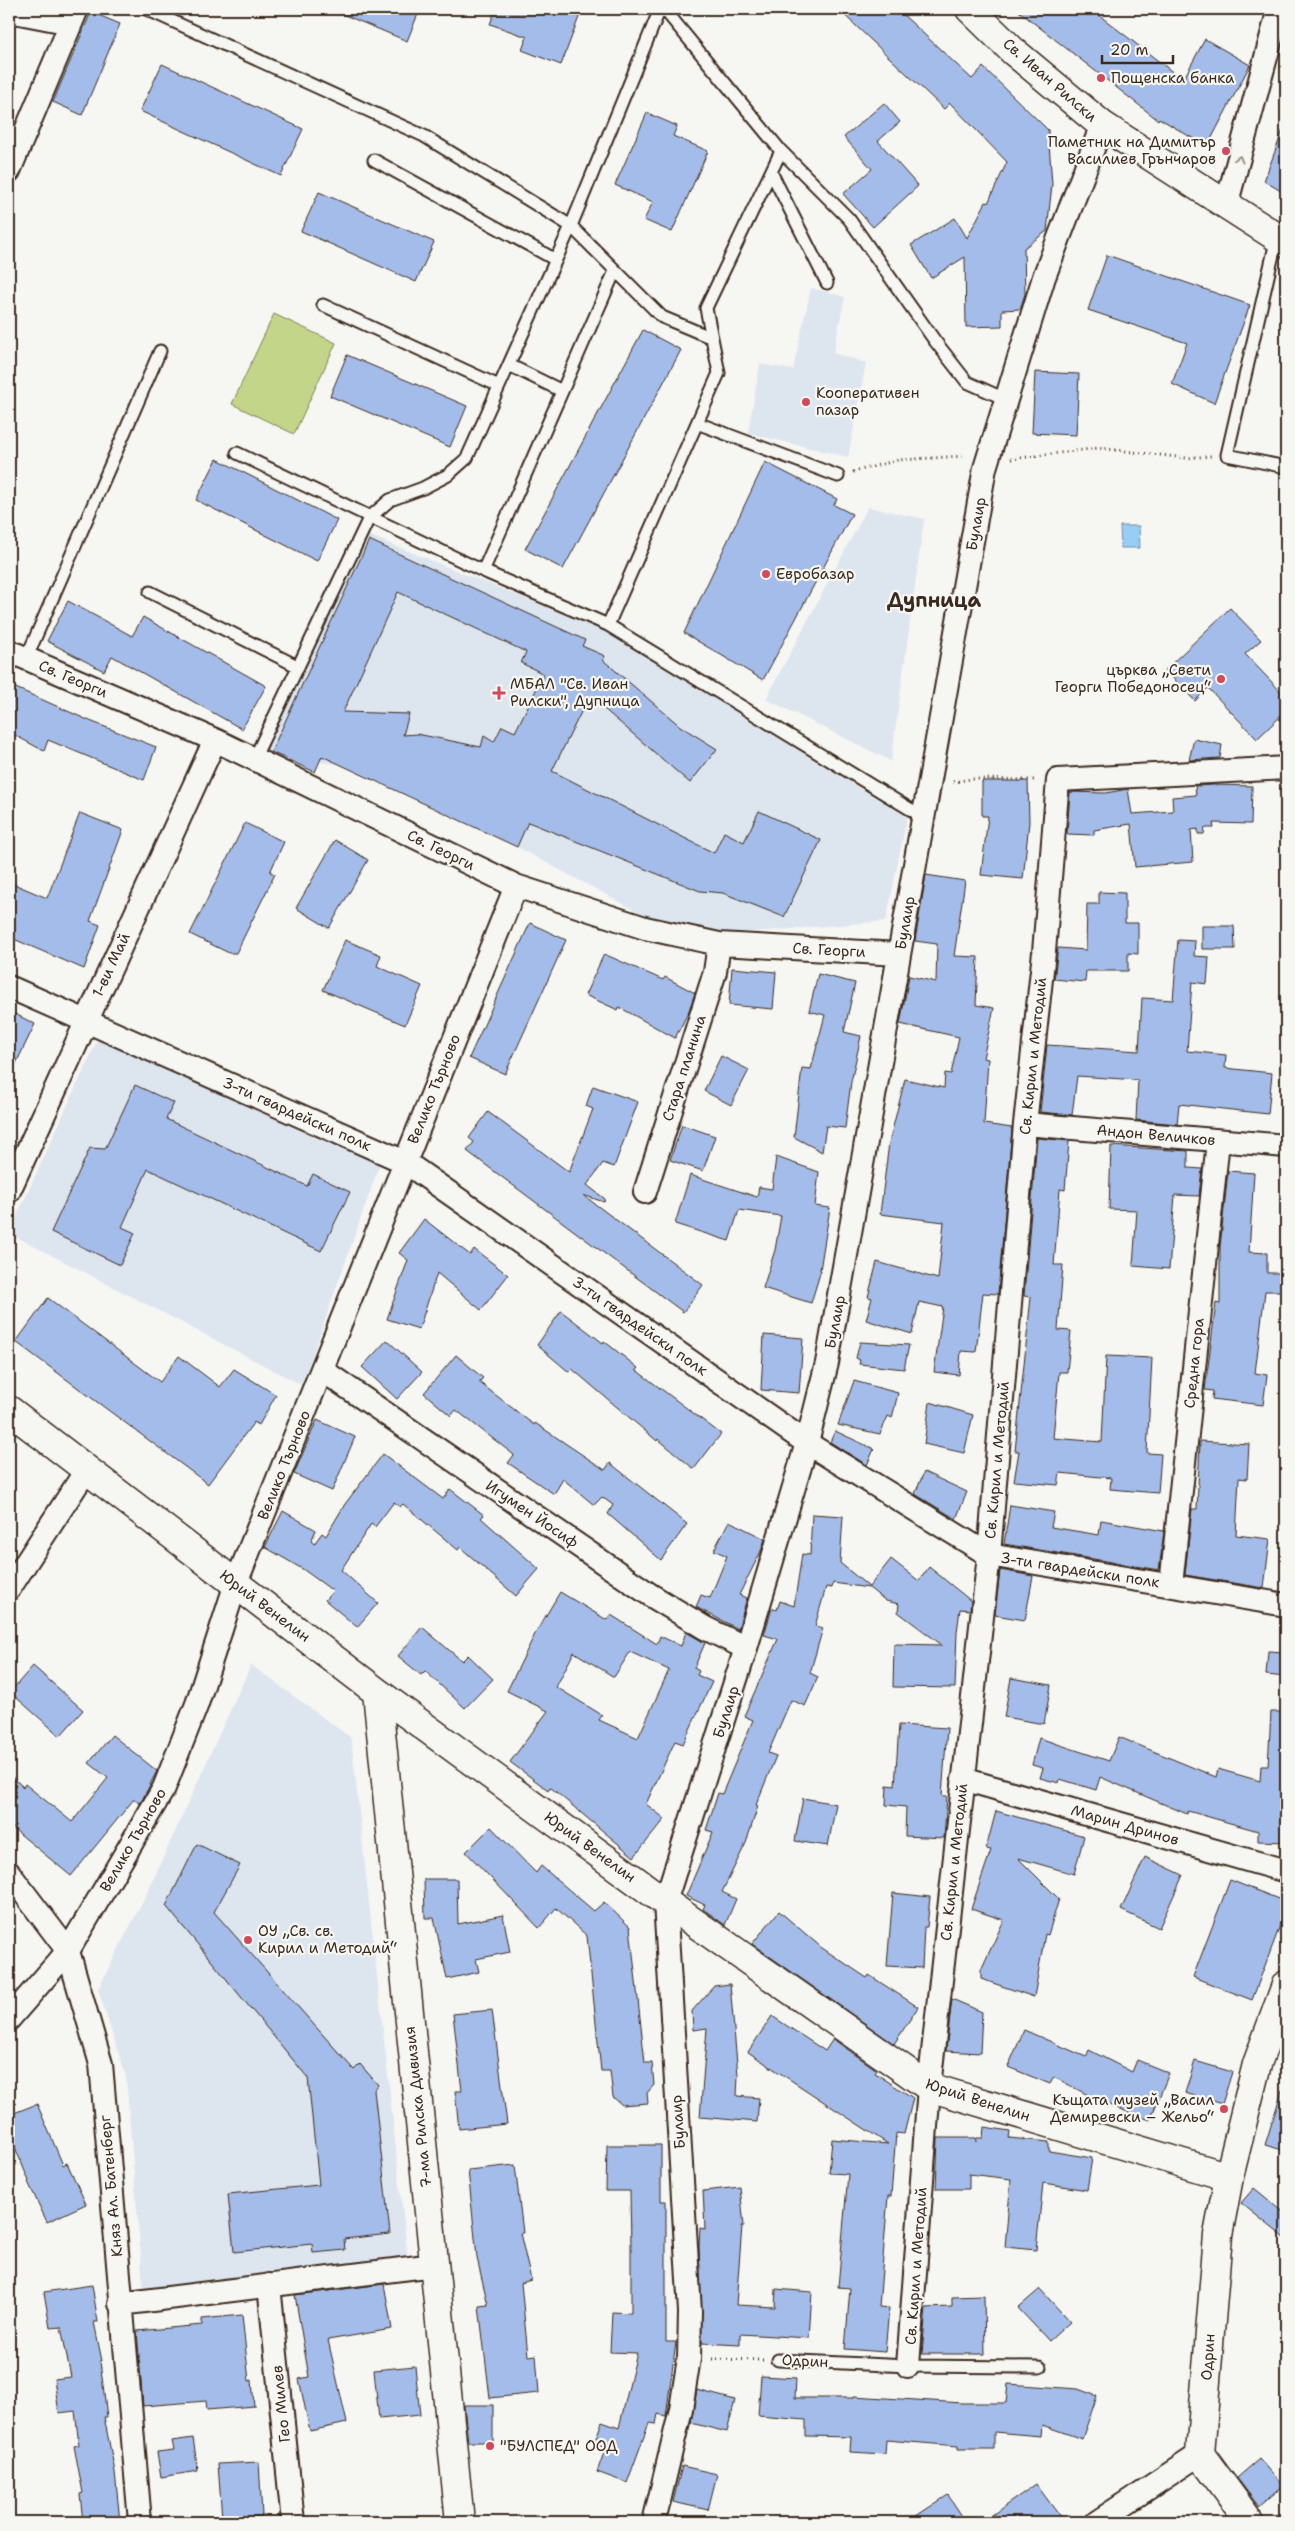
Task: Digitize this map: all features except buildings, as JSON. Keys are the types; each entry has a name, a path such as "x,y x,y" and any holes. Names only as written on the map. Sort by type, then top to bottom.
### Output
{"street":[{"name":"Св. Иван Рилски","path":"970,9 1013,51 1102,125 1282,240"},
{"path":"1226,206 1279,9"},
{"path":"9,11 74,16 9,171"},
{"name":"Булаир","path":"654,2522 681,2409 689,2358 690,2312 665,1902 746,1648 807,1443 827,1363 987,462 1044,277 1102,125"},
{"name":"Св. Георги","path":"18,655 215,740 516,886 645,928 719,944 899,954"},
{"name":"1-ви Май","path":"9,1191 85,1021 215,740"},
{"path":"1058,780 1286,768"},
{"name":"Св. Кирил и Методий","path":"908,2366 929,2087 989,1555 1025,1124 1044,952 1058,780"},
{"name":"Велико Търново","path":"9,2019 68,1951 164,1788 197,1704 236,1583 516,886"},
{"name":"Стара планина","path":"645,1192 715,972 719,944"},
{"name":"3-ти гвардейски полк","path":"9,987 405,1162 807,1443 989,1555 1286,1605"},
{"name":"Андон Величков","path":"1025,1124 1286,1146"},
{"name":"Средна гора","path":"1171,1585 1218,1141"},
{"name":"Игумен Йосиф","path":"322,1370 652,1596 705,1628 746,1648"},
{"name":"Юрий Венелин","path":"9,1410 377,1692 665,1902 929,2087 1229,2177"},
{"path":"9,1589 87,1469"},
{"name":"7-ма Рилска Дивизия","path":"377,1692 460,2522"},
{"name":"Марин Дринов","path":"963,1779 1286,1871"},
{"name":"Княз Ал. Батенберг","path":"9,1873 68,1951 101,2064 140,2522"},
{"name":"Одрин","path":"1200,2454 1218,2235 1229,2177 1257,2064 1286,1984"},
{"path":"120,2304 434,2265"},
{"name":"Гео Милев","path":"269,2286 293,2522"},
{"path":"1097,2522 1200,2454 1250,2522"}],"lane":[{"path":"146,9 424,136 571,226 662,317 712,338"},
{"path":"254,759 369,518 390,500 423,488 448,474 467,458 571,226 660,9"},
{"path":"664,9 781,151 849,218 935,341 967,382 1005,399"},
{"path":"608,625 719,373 706,308 781,151"},
{"path":"374,160 556,260"},
{"path":"771,172 827,283"},
{"path":"1282,240 1227,455 1286,467"},
{"path":"483,571 615,271"},
{"path":"322,306 499,386"},
{"path":"18,655 160,351"},
{"path":"509,365 562,391"},
{"path":"697,423 838,476"},
{"path":"237,453 369,518 483,571 608,625 923,817"},
{"path":"150,592 298,666"},
{"name":"Одрин","path":"778,2360 908,2366 1040,2367"}],"path":[{"path":"838,476 898,460 961,455 987,462 1099,448 1186,458 1227,455"},
{"path":"930,785 971,779 1058,780"},
{"name":"Одрин","path":"689,2358 778,2360"}],"shaded area":[{"name":"Кооперативен пазар","path":"811,288 845,297 833,353 866,363 848,457 748,433 760,364 793,370"},
{"path":"868,507 924,519 891,761 766,699"},
{"name":"МБАЛ \"Св. Иван Рилски\", Дупница","path":"366,534 603,630 907,817 886,921 728,934 693,925 648,917 517,847 340,764 263,756"},
{"path":"98,1039 380,1163 302,1385 9,1233"},
{"name":"ОУ „Св. св. Кирил и Методий“","path":"251,1665 351,1738 408,2260 144,2295 126,2077 98,1989 148,1891"}],"green space":[{"path":"274,314 336,343 294,434 232,404"}],"water":[{"path":"1120,526 1139,526 1140,548 1121,548"}],"place":[{"name":"Пощенска банка","path":"1101,78"},
{"name":"Паметник на Димитър Василиев Грънчаров","path":"1226,151"},
{"name":"Кооперативен пазар","path":"806,402"},
{"name":"Евробазар","path":"766,574"},
{"name":"църква „Свети Георги Победоносец“","path":"1221,679"},
{"name":"МБАЛ \"Св. Иван Рилски\", Дупница","path":"499,693"},
{"name":"ОУ „Св. св. Кирил и Методий“","path":"248,1940"},
{"name":"Къщата музей „Васил Демиревски – Жельо“","path":"1224,2109"},
{"name":"\"БУЛСПЕД\" ООД","path":"490,2446"}],"district":[{"name":"Дупница","path":"934,600"}]}
